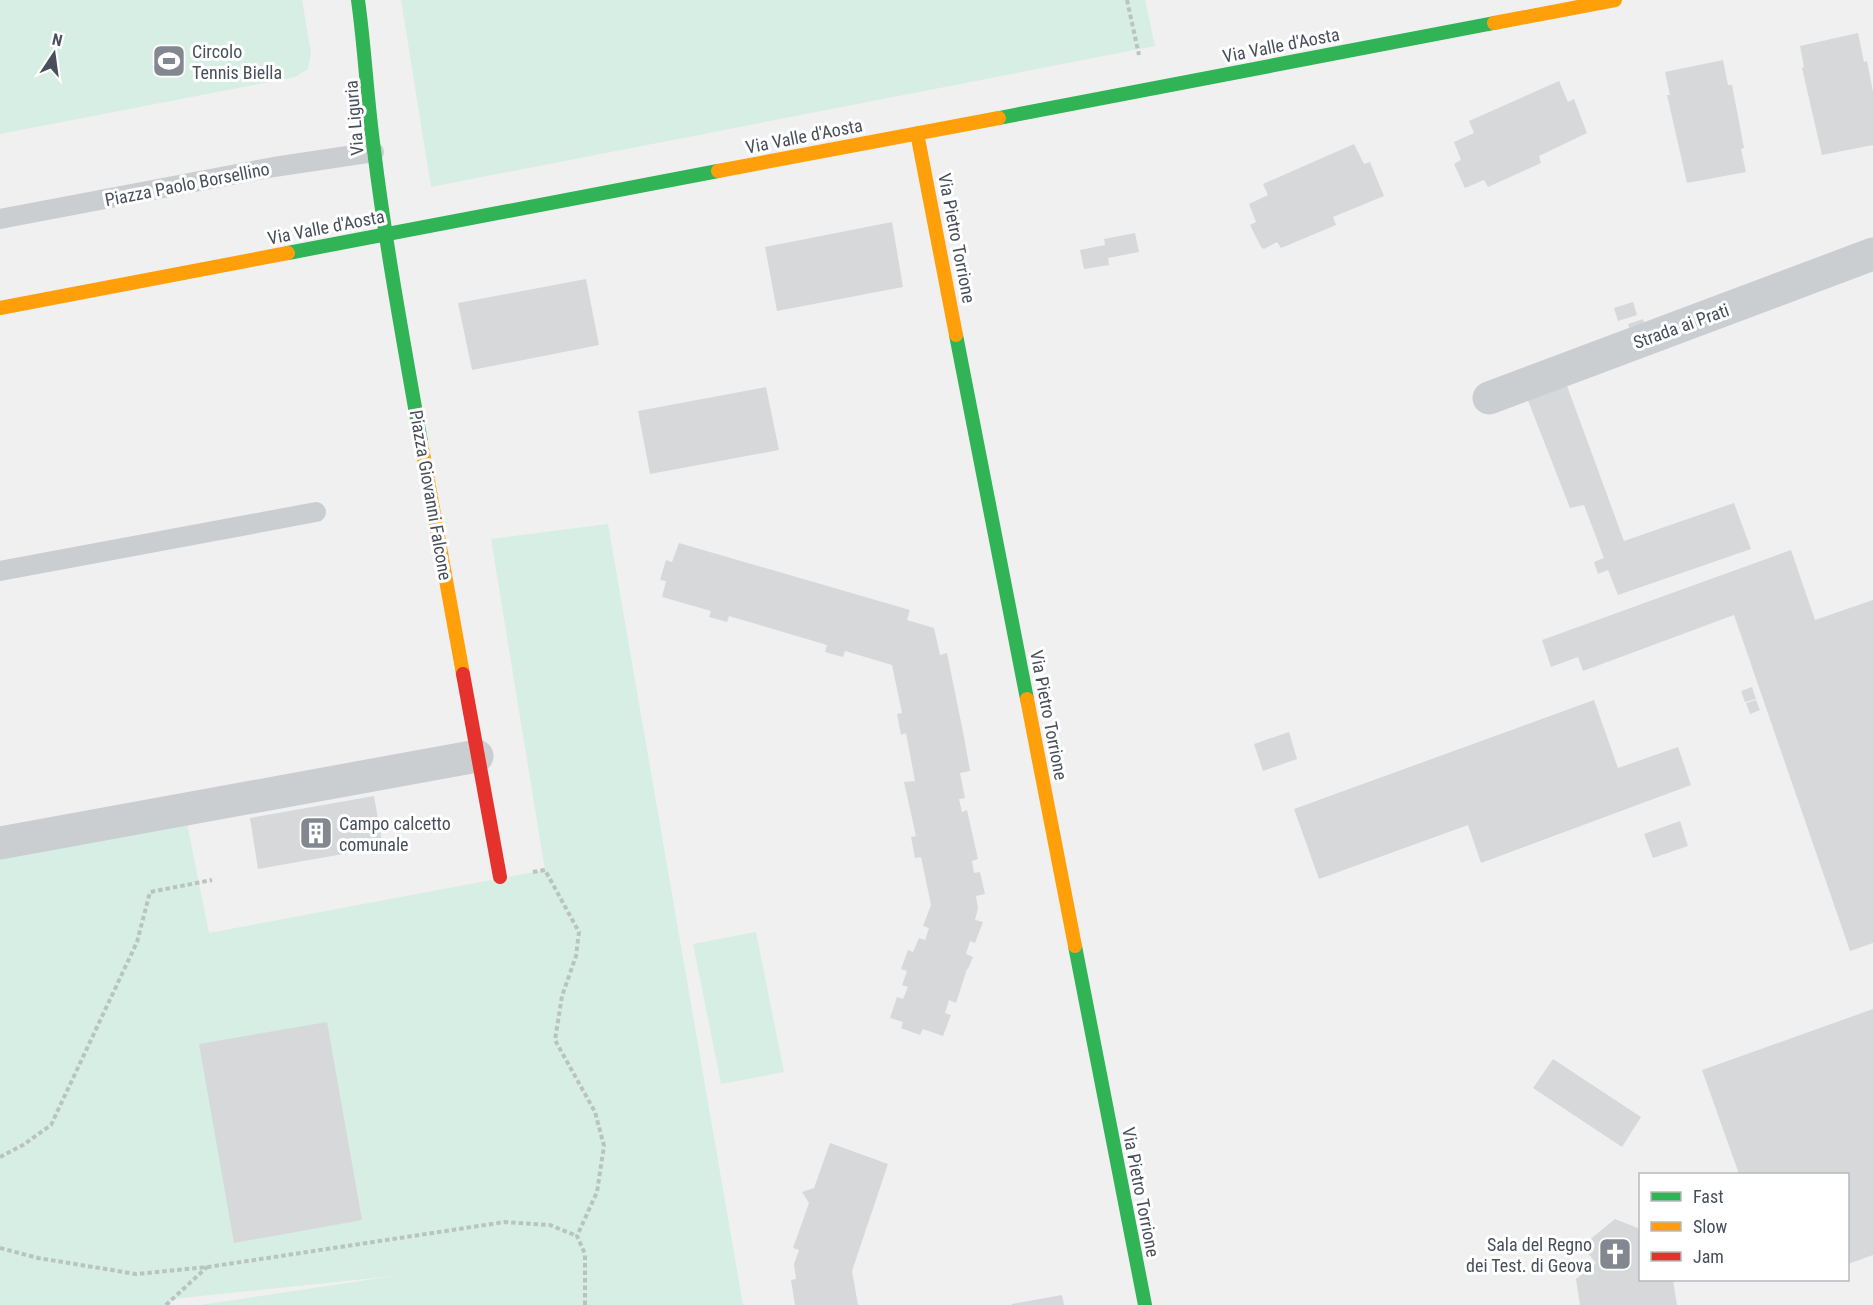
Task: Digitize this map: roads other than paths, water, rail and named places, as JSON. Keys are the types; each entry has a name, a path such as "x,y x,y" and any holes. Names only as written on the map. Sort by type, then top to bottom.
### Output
{"street":[{"name":"Via Liguria","path":"358,0 364,39 374,152 388,233"},
{"name":"Via Valle d'Aosta","path":"0,308 1601,1"},
{"name":"Via Pietro Torrione","path":"917,132 1145,1305"},
{"name":"Piazza Giovanni Falcone","path":"388,233 391,272 500,877"},
{"name":"Strada ai Prati","path":"1489,398 1873,254"},
{"path":"0,843 477,756"}],"lane":[{"name":"Piazza Paolo Borsellino","path":"0,219 274,167 374,152"},
{"path":"0,571 316,512"}],"place":[{"name":"Circolo Tennis Biella","path":"169,61"},
{"name":"Campo calcetto comunale","path":"316,833"},
{"name":"Sala del Regno dei Test. di Geova","path":"1615,1254"}]}
